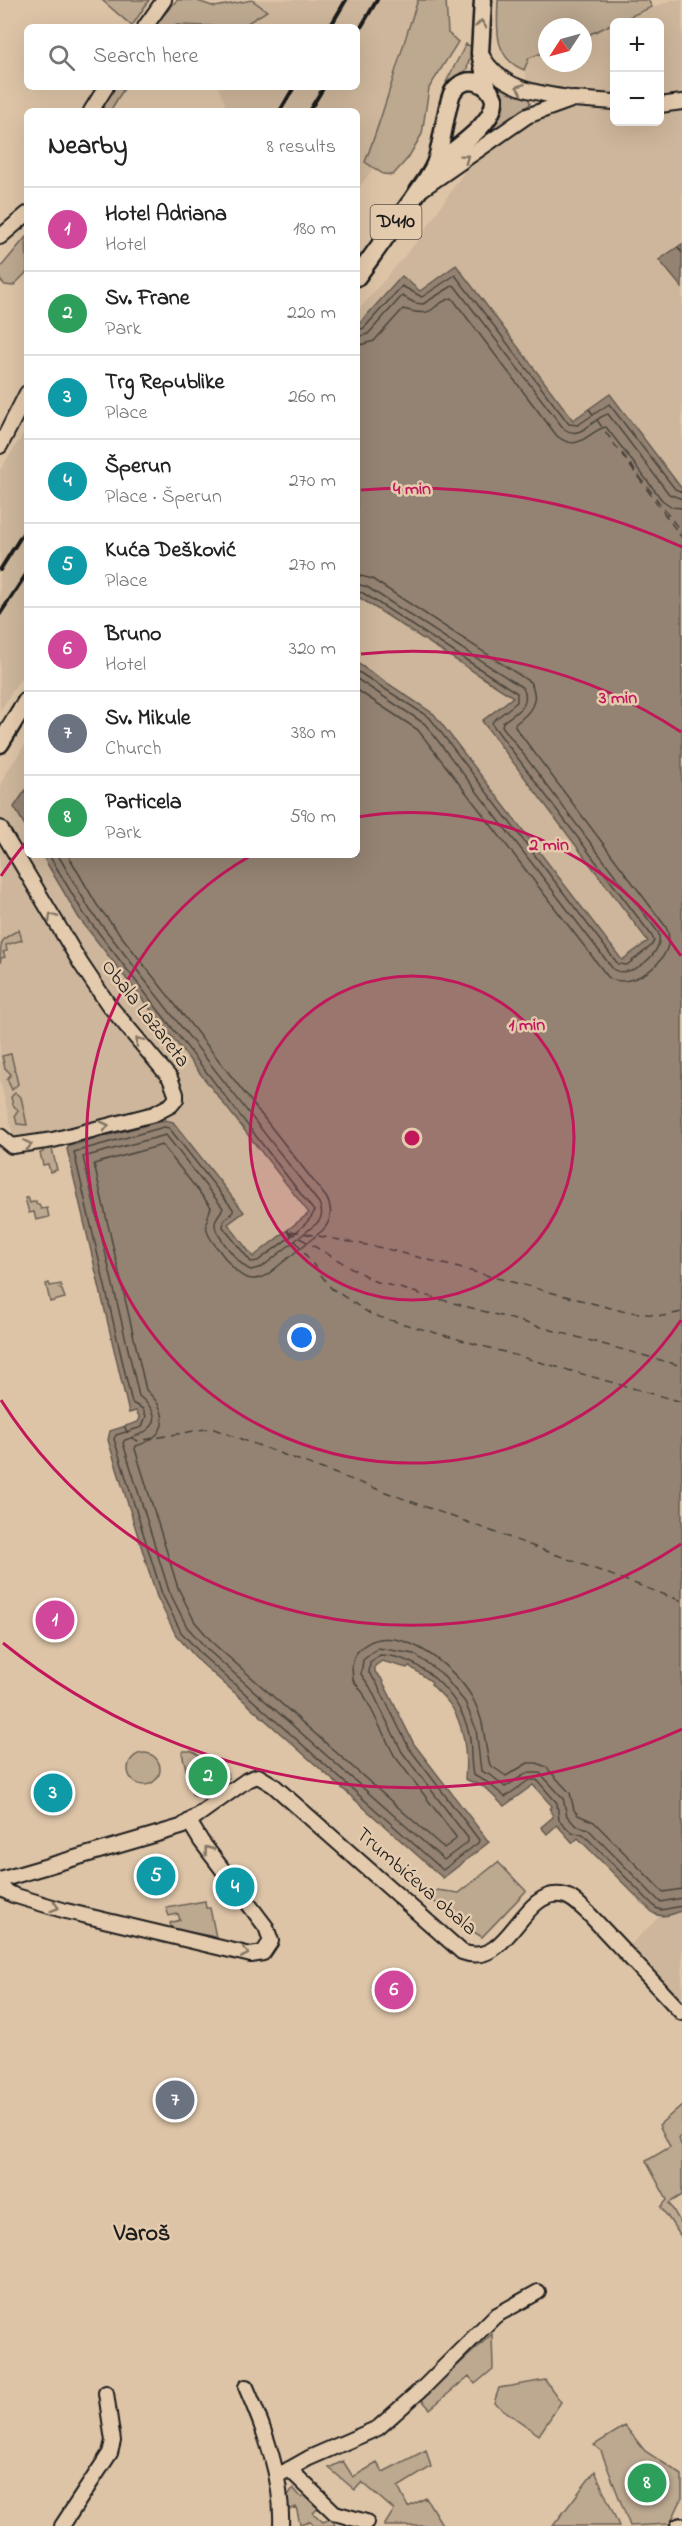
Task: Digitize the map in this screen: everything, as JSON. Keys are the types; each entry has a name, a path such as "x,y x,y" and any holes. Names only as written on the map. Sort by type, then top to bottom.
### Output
{"main road":[{"name":"D410","path":"434,166 489,119 495,104 480,53 483,0"},
{"name":"D410","path":"360,273 434,166 443,140 454,90 472,81 489,88"},
{"path":"0,744 24,705"}],"street":[{"path":"147,24 164,0"},
{"path":"480,53 491,69 511,85 537,93 610,102"},
{"path":"93,108 104,90"},
{"path":"418,191 527,116 574,99"},
{"path":"664,104 682,102"},
{"path":"0,237 24,217"},
{"path":"0,446 24,399"},
{"name":"Obala Lazareta","path":"0,828 81,964 108,1004 170,1078 176,1094 176,1099 171,1105 154,1114 18,1147 9,1145 1,1138"},
{"name":"Trumbićeva obala","path":"190,1823 253,1777 265,1779 462,1952 472,1956 488,1952 499,1945 540,1901 560,1894 573,1899 588,1913 682,2013"},
{"path":"0,1880 190,1823 266,1927 271,1941 266,1950 257,1955 251,1955 66,1911 12,1895 0,1888"},
{"path":"283,2472 378,2428 416,2395 495,2316 538,2292"},
{"path":"246,2387 283,2472 281,2526"},
{"path":"62,2526 110,2453 113,2441 106,2393"},
{"path":"283,2472 334,2513 366,2522"}],"shaded area":[{"path":"102,0 149,0 133,24 130,24"},
{"path":"177,0 195,0 215,7 252,0 267,11 246,24 156,24"},
{"path":"252,0 418,0 400,49 381,120 365,162 374,167 360,186 360,108 227,108 219,90 360,90 360,24 246,24 266,11"},
{"path":"418,0 446,0 448,33 458,42 429,88 422,134 408,158 393,175 383,174 365,162"},
{"path":"498,0 648,0 652,7 627,18 610,18 610,25 592,33 592,18 538,18 538,54 529,58 524,70 514,65 502,50 497,21"},
{"path":"672,0 682,0 682,244 660,260 682,288 682,489 610,394 574,420 456,265 420,291 402,276 360,323 360,308 420,238 469,164 525,125 535,104 524,70 529,58 538,54 538,72 592,72 592,33 610,26 610,126 664,126 664,18 627,18"},
{"path":"466,44 472,47 467,69 447,83 446,82"},
{"path":"500,83 529,99 530,104 488,134 485,131 495,122 502,106 497,87"},
{"path":"110,90 123,90 112,108 99,108"},
{"path":"24,239 24,275 13,286 5,285 0,280 0,268"},
{"path":"24,433 24,673 0,711 0,470"},
{"path":"360,598 514,697 482,721 648,941 623,960 434,714 360,665"},
{"path":"24,746 24,792 14,807 24,824 24,858 44,858 79,918 309,1213 253,1257 228,1224 243,1212 173,1122 165,1120 69,1146 67,1149 64,1141 17,1152 0,1080 0,786"},
{"path":"19,930 22,940 6,945 7,951 3,952 5,957 1,958 0,963 2,942"},
{"path":"11,1054 18,1084 12,1090 7,1079 11,1074 5,1068 2,1056"},
{"path":"15,1093 21,1097 27,1125 17,1124 15,1115 18,1110 13,1105 11,1097"},
{"path":"51,1144 57,1170 50,1172 48,1164 43,1165 40,1153 43,1152 42,1146"},
{"path":"28,1197 30,1203 36,1201 41,1209 47,1208 49,1217 36,1220 34,1212 29,1213 25,1198"},
{"path":"49,1283 50,1286 61,1284 62,1287 59,1288 65,1298 50,1302 46,1284"},
{"path":"192,1751 228,1774 229,1778 202,1798 192,1794 182,1753"},
{"path":"144,1753 155,1758 160,1769 155,1780 144,1785 133,1780 128,1769 133,1758"},
{"path":"498,1862 526,1891 482,1937 459,1923 429,1897 437,1890 459,1893"},
{"path":"205,1901 206,1908 210,1908 216,1937 172,1929 170,1923 180,1920 178,1914 169,1916 166,1908"},
{"path":"682,1911 682,2002 630,1945 659,1917"},
{"path":"682,2105 682,2135 678,2139 682,2146 682,2195 669,2203 682,2225 682,2238 661,2207 667,2200 646,2161 670,2147 659,2125"},
{"path":"492,2334 493,2369 475,2384 469,2376 430,2409 421,2399"},
{"path":"545,2380 561,2402 539,2435 494,2403 499,2388"},
{"path":"625,2426 645,2451 682,2475 682,2498 670,2524 630,2526 601,2451 594,2445"},
{"path":"426,2450 431,2467 398,2487 408,2507 426,2498 443,2526 384,2526 394,2510 362,2482 355,2490 329,2468 343,2461 353,2477 377,2463 383,2472"},
{"path":"595,2471 619,2526 553,2526"},
{"path":"293,2488 302,2498 309,2493 322,2505 313,2513 323,2522 332,2518 335,2526 313,2526 310,2521 300,2524 296,2507 288,2510 287,2497"}],"water":[{"path":"682,244 682,288 659,260"},
{"path":"456,265 573,420 610,394 682,489 682,1911 667,1915 660,1916 653,1913 578,1838 573,1843 557,1825 547,1834 541,1827 553,1817 550,1809 552,1806 533,1785 504,1806 484,1787 465,1779 464,1743 453,1709 431,1684 432,1682 409,1666 407,1668 382,1661 375,1666 375,1672 381,1678 414,1744 489,1842 443,1878 199,1661 176,1635 157,1597 108,1440 110,1431 138,1422 140,1418 136,1411 129,1413 67,1149 69,1146 165,1120 173,1122 244,1212 228,1224 253,1257 309,1213 79,918 44,858 360,858 360,665 434,714 622,960 648,941 482,721 513,697 360,598 360,323 402,276 420,291"},
{"path":"24,792 24,824 14,807"}],"ferry route":[{"path":"678,247 682,253"},
{"path":"589,409 682,538"},
{"path":"622,453 682,533"},
{"path":"287,1230 331,1288 372,1315 682,1402"},
{"path":"288,1231 374,1281 682,1366"},
{"path":"291,1231 383,1248 622,1311 663,1316 682,1312"},
{"path":"124,1426 130,1437 138,1441 211,1428 682,1601"}],"railway":[{"path":"332,24 346,0"},
{"path":"360,29 377,0"},
{"path":"282,108 292,90"},
{"path":"311,108 322,90"},
{"path":"0,570 24,532"},
{"path":"0,614 24,578"}],"place":[{"name":"Hotel Adriana","path":"55,1620"},
{"name":"Sv. Frane","path":"208,1776"},
{"name":"Trg Republike","path":"53,1793"},
{"name":"Kuća Dešković","path":"156,1876"},
{"name":"Šperun","path":"235,1887"},
{"name":"Bruno","path":"394,1990"},
{"name":"Sv. Mikule","path":"175,2100"},
{"name":"Particela","path":"647,2483"}],"district":[{"name":"Varoš","path":"142,2234"}]}
